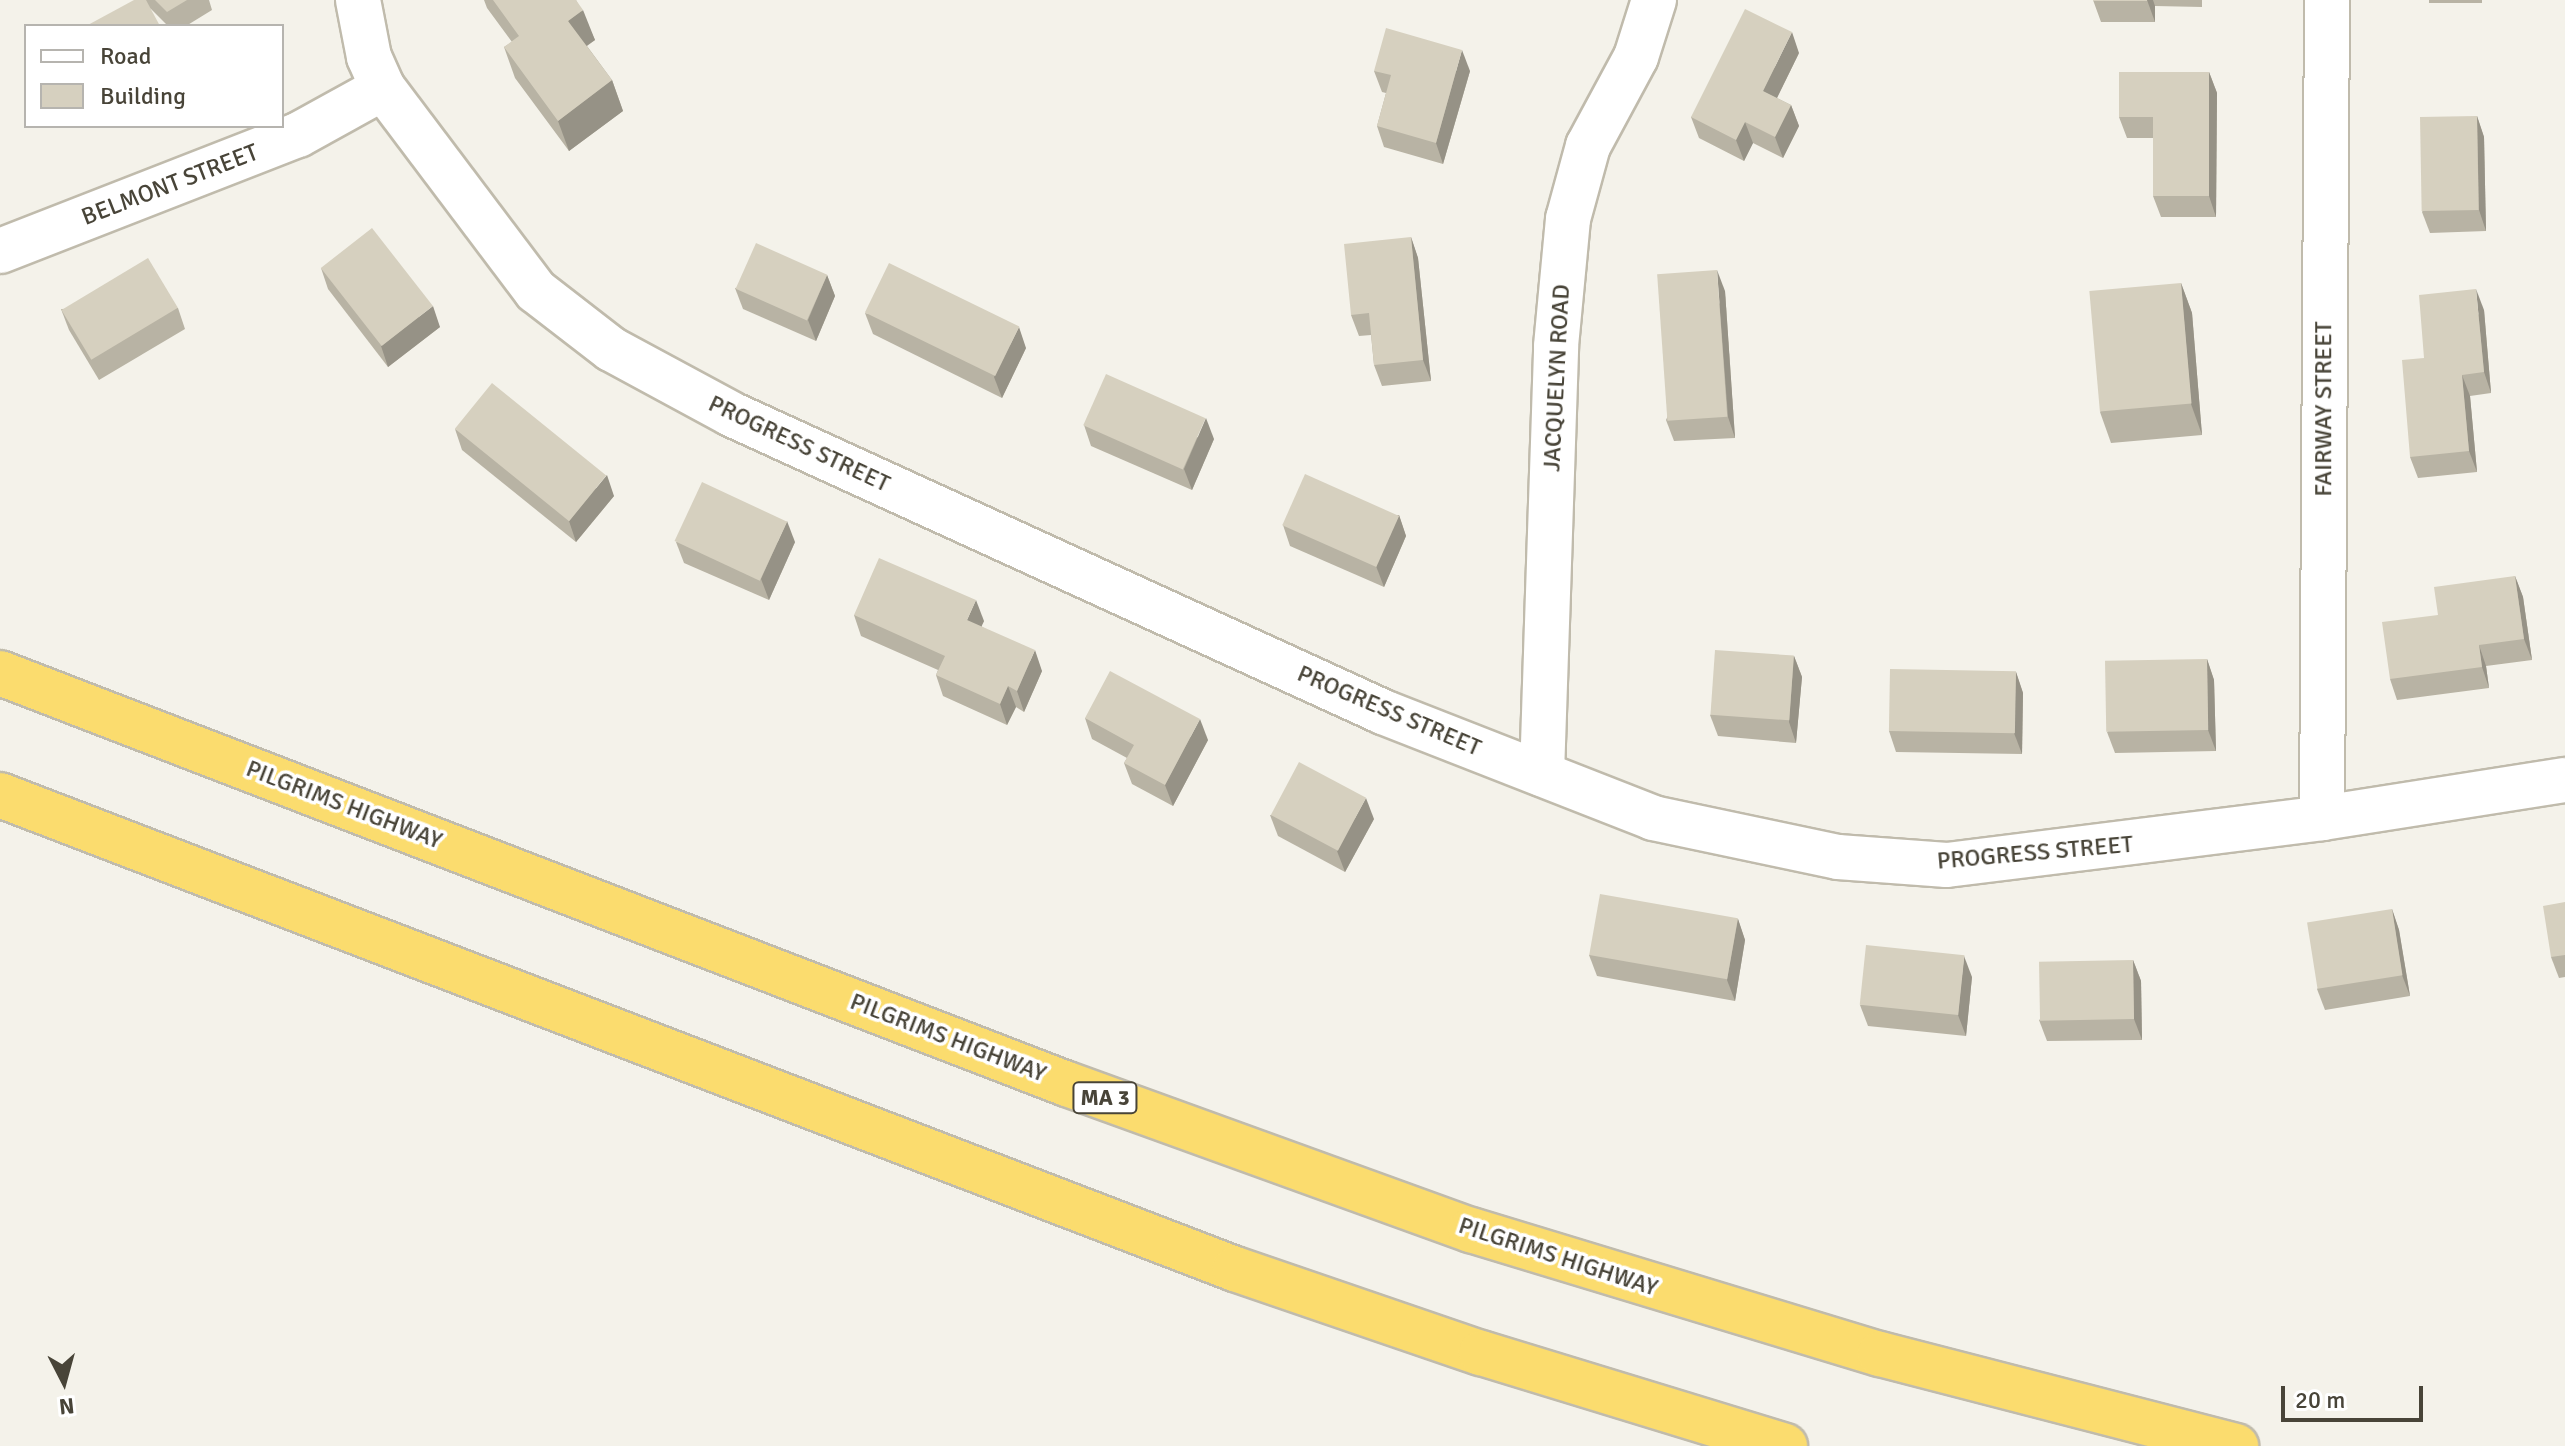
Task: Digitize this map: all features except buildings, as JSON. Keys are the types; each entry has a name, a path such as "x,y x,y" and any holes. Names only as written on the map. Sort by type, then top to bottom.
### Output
{"highway":[{"name":"PILGRIMS HIGHWAY","path":"0,673 1067,1084 1458,1225 1880,1354 2236,1446"},
{"path":"0,795 1235,1269 1481,1353 1785,1446"}],"street":[{"path":"358,0 369,57 383,88"},
{"name":"JACQUELYN ROAD","path":"1542,774 1556,346 1568,219 1588,146 1636,57 1654,0"},
{"name":"FAIRWAY STREET","path":"2322,818 2327,0"},
{"name":"BELMONT STREET","path":"0,251 298,135 383,88"},
{"name":"PROGRESS STREET","path":"383,88 536,291 611,349 731,414 1340,692 1653,818 1838,857 1947,865 2322,818 2565,780"}]}
